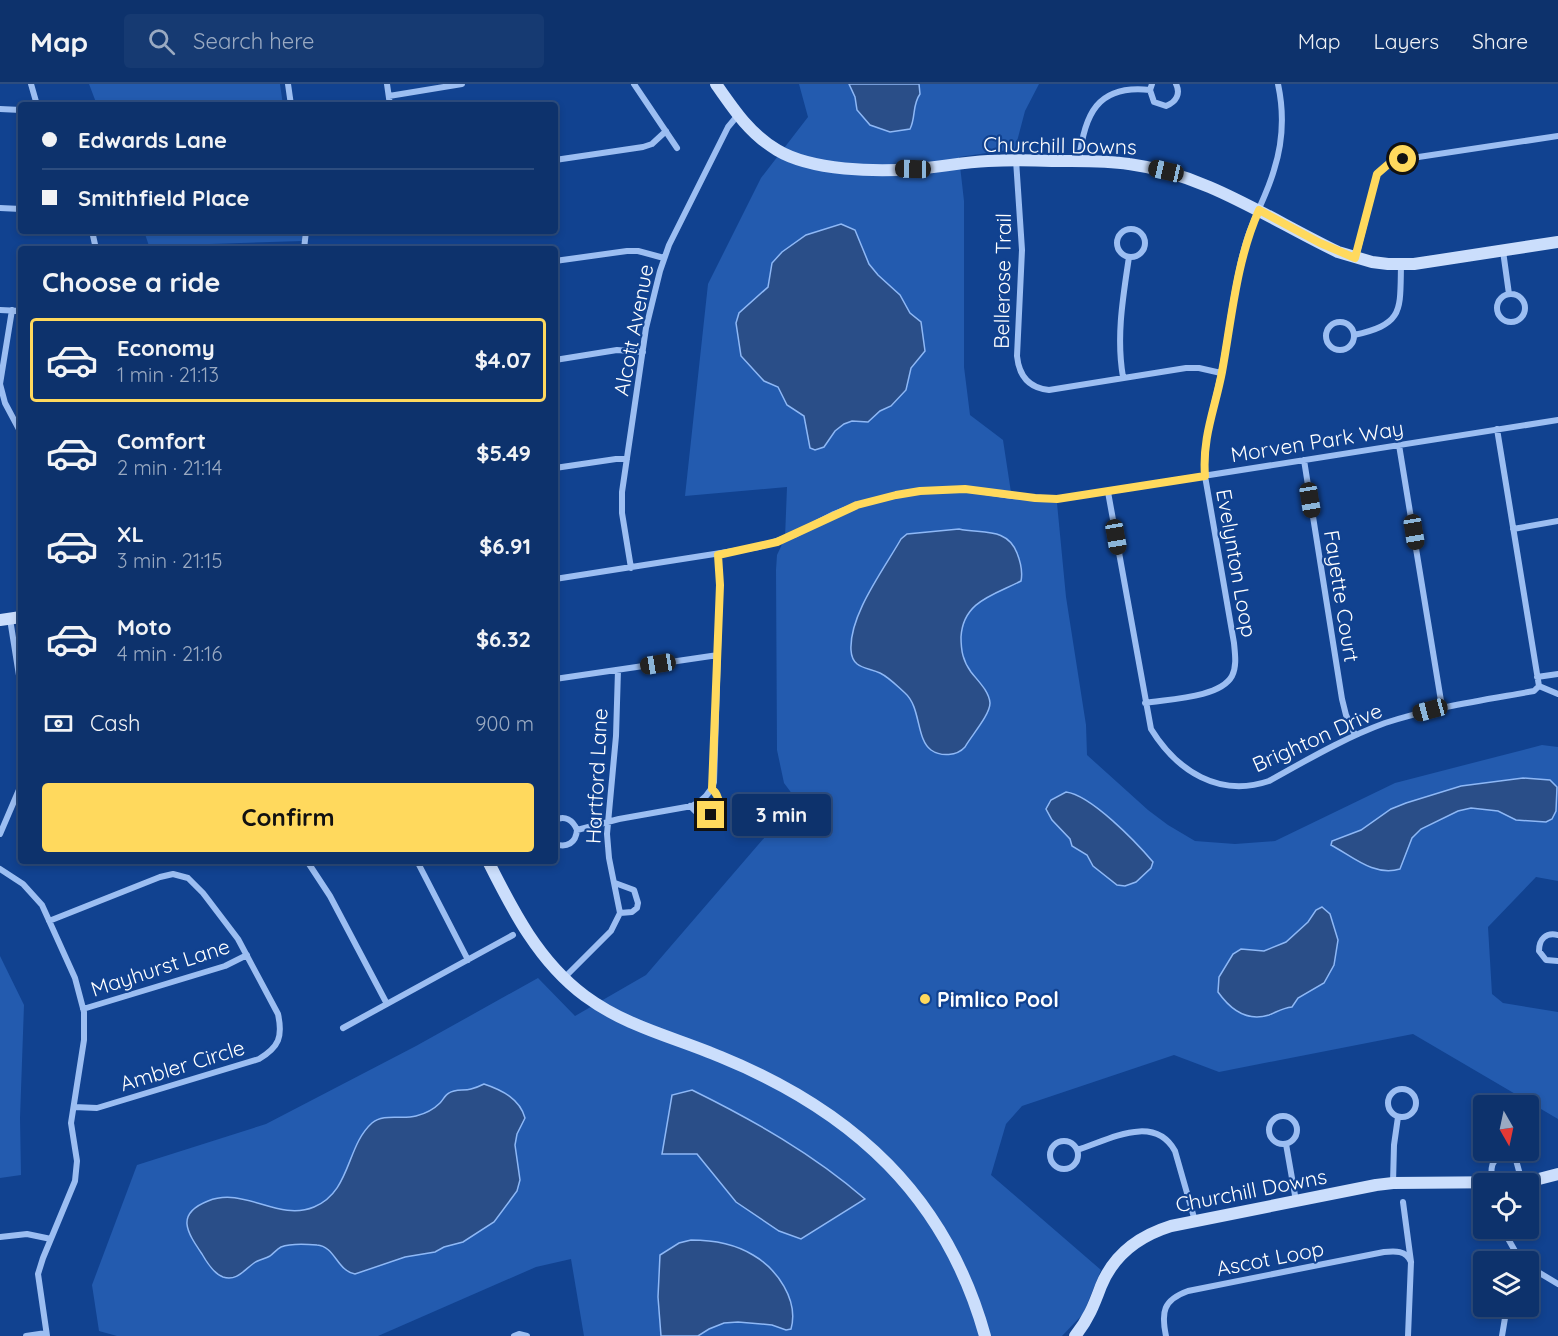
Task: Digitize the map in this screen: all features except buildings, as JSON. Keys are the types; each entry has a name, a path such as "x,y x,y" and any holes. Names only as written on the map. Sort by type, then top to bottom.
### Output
{"street":[{"path":"31,84 36,102"},
{"path":"288,84 291,102"},
{"path":"387,84 390,102"},
{"path":"389,96 462,84"},
{"path":"634,84 677,148"},
{"name":"Churchill Downs","path":"716,84 738,116 754,134 789,156 814,164 864,169 913,169 970,162 1016,160 1128,163 1166,171 1211,186 1320,243 1355,258 1401,265 1558,242"},
{"path":"1079,161 1087,121 1098,104 1115,90 1125,87 1151,87 1154,102 1166,106 1176,99 1178,93 1176,84"},
{"name":"Evelynton Loop","path":"1145,703 1215,690 1232,677 1235,668 1234,643 1205,476 1205,437 1221,373 1241,261 1249,232 1274,170 1279,149 1282,112 1278,84"},
{"path":"0,109 18,110"},
{"name":"Alcott Avenue","path":"631,568 622,504 652,301 664,258 695,191 728,127 738,116"},
{"path":"558,160 652,144 666,131"},
{"path":"1355,258 1377,174 1392,161 1558,136"},
{"name":"Bellerose Trail","path":"1016,160 1022,250 1017,356 1023,376 1034,386 1049,390 1186,368 1199,368 1221,373"},
{"path":"0,208 18,209"},
{"path":"1127,229 1134,229 1144,236 1144,248 1135,256 1129,257 1119,250 1118,237 1127,229"},
{"path":"558,261 627,251 638,251 664,258"},
{"path":"1503,251 1509,294"},
{"path":"1123,377 1120,362 1120,322 1129,257"},
{"path":"1354,335 1382,328 1395,315 1399,307 1401,265"},
{"path":"1509,294 1521,298 1524,303 1523,315 1512,322 1506,321 1497,313 1498,300 1509,294"},
{"path":"0,310 18,311"},
{"path":"12,310 0,384 5,403 18,428"},
{"path":"1336,322 1348,324 1354,335 1349,347 1337,350 1327,343 1325,337 1326,330 1336,322"},
{"path":"558,360 617,350 643,352"},
{"name":"Morven Park Way","path":"558,579 718,555 777,542 857,505 920,491 965,489 1057,499 1558,420"},
{"path":"1497,429 1539,686 1558,694"},
{"path":"1399,445 1442,707"},
{"path":"558,468 627,459"},
{"name":"Fayette Court","path":"1304,460 1342,699 1346,716 1355,735"},
{"name":"Brighton Drive","path":"1108,492 1151,729 1163,746 1203,780 1227,786 1245,786 1269,781 1355,735 1409,716 1442,707 1534,691 1539,686"},
{"path":"1513,529 1558,521"},
{"path":"690,806 705,817 716,812 719,806 712,789 720,585 718,555"},
{"path":"10,618 18,669"},
{"path":"558,680 718,655"},
{"name":"Hartford Lane","path":"618,670 608,845 620,913"},
{"path":"1537,677 1558,674"},
{"path":"577,830 608,821 690,806 700,802 712,789"},
{"path":"0,834 18,792"},
{"path":"558,819 570,819 577,830 576,836 568,845 558,845"},
{"path":"309,864 330,896 387,1004"},
{"path":"419,864 468,960"},
{"path":"490,864 524,929 543,955 584,995 609,1012 641,1028 757,1072 802,1096 837,1119 867,1144 899,1175 942,1230 969,1288 985,1336"},
{"path":"0,869 23,884 34,895 49,921 75,978 83,1009 84,1040 71,1123 77,1161 75,1181 38,1274 47,1334 26,1336"},
{"name":"Ambler Circle","path":"49,921 160,877 173,874 188,878 203,893 238,939 278,1014 281,1028 278,1041 271,1052 259,1059 97,1108 74,1107"},
{"path":"564,978 611,931 620,913 632,912 637,908 637,896 634,890 615,883"},
{"path":"344,1028 513,935"},
{"path":"1558,935 1547,935 1542,939 1539,951 1546,960 1558,961"},
{"name":"Mayhurst Lane","path":"83,1009 225,966 247,956"},
{"path":"1406,1089 1415,1098 1416,1107 1411,1114 1398,1117 1388,1107 1389,1097 1396,1090 1406,1089"},
{"path":"1280,1116 1289,1117 1296,1124 1294,1138 1286,1144 1277,1143 1269,1133 1270,1124 1280,1116"},
{"path":"1393,1183 1398,1117"},
{"path":"1077,1150 1138,1131 1149,1130 1160,1134 1169,1140 1175,1150 1195,1221"},
{"path":"1071,1142 1077,1150 1076,1163 1069,1168 1056,1167 1051,1160 1050,1150 1057,1143 1071,1142"},
{"path":"1286,1144 1296,1202"},
{"path":"1491,1173 1494,1160 1505,1155 1516,1160 1520,1173"},
{"name":"Churchill Downs","path":"1539,1178 1558,1174"},
{"name":"Churchill Downs","path":"1075,1336 1089,1318 1111,1267 1125,1249 1153,1232 1195,1221 1393,1183 1473,1183"},
{"path":"1403,1202 1411,1262 1408,1336"},
{"path":"0,1237 27,1234 51,1239"},
{"name":"Ascot Loop","path":"1166,1336 1164,1314 1167,1304 1179,1294 1188,1291 1384,1252 1402,1252 1409,1257 1411,1262"},
{"path":"1539,1273 1558,1284"},
{"path":"1502,1336 1505,1317"},
{"path":"514,1336 519,1334 527,1336"}],"shaded area":[{"path":"89,84 280,84 283,102 96,102"},
{"path":"799,84 1039,84 1025,111 1015,149 959,157 964,201 964,367 970,415 1003,440 1012,499 1057,503 1066,597 1086,725 1087,755 1148,810 1195,841 1235,844 1275,841 1395,783 1542,745 1558,747 1558,881 1536,877 1488,927 1492,994 1503,1003 1558,1012 1558,1119 1539,1108 1539,1095 1517,1095 1413,1034 1219,1072 1174,1055 1022,1106 1006,1124 991,1175 1101,1270 1083,1314 1062,1336 584,1336 571,1259 536,1267 378,1336 117,1336 99,1331 92,1285 137,1165 266,1124 416,1046 538,978 575,1016 646,975 777,823 793,795 784,783 777,750 776,570 777,555 785,538 787,487 685,496 708,284 761,178 808,117"},
{"path":"849,84 919,84 920,94 910,129 890,132 870,125 857,110 855,97"},
{"path":"841,224 855,230 869,264 900,295 910,313 921,322 925,351 911,368 906,390 891,406 880,411 868,422 852,421 844,424 835,431 824,447 815,450 810,448 804,416 787,405 778,387 764,381 741,356 736,323 739,313 768,287 772,263 782,252 806,235"},
{"path":"145,234 302,234 303,241 149,246"},
{"path":"959,529 993,533 1007,539 1013,545 1018,557 1022,577 1021,581 982,601 967,615 961,637 964,660 985,690 990,703 984,719 965,747 953,754 944,754 931,750 926,745 914,706 905,693 884,675 857,664 851,650 852,636 861,607 901,539 907,534"},
{"path":"1523,778 1550,780 1557,787 1556,811 1552,819 1546,822 1516,820 1498,811 1471,808 1458,811 1421,829 1412,838 1400,869 1390,871 1372,868 1331,845 1332,841 1361,830 1391,809 1406,803 1461,786"},
{"path":"1066,792 1088,801 1100,810 1153,862 1151,868 1136,882 1125,886 1117,885 1093,866 1087,855 1072,846 1070,839 1052,820 1046,809 1051,800"},
{"path":"1322,907 1330,914 1338,940 1334,965 1324,983 1298,998 1292,1007 1261,1017 1246,1015 1228,1004 1218,992 1219,977 1233,954 1241,949 1264,951 1286,942 1308,922 1316,910"},
{"path":"0,956 24,1005 20,1118 21,1175 0,1178"},
{"path":"484,1084 515,1100 523,1111 525,1118 517,1134 515,1145 520,1180 517,1191 494,1222 463,1242 435,1252 405,1257 355,1274 344,1268 323,1246 289,1245 281,1247 236,1276 228,1278 213,1270 192,1238 187,1224 188,1218 198,1206 208,1201 235,1198 287,1210 314,1207 335,1191 357,1144 372,1123 382,1118 419,1115 435,1107 451,1092"},
{"path":"692,1090 782,1139 825,1167 865,1199 801,1239 779,1231 736,1202 697,1154 662,1154 672,1095"},
{"path":"691,1240 731,1245 753,1255 770,1268 784,1286 789,1297 793,1318 791,1329 738,1322 724,1323 698,1336 661,1336 658,1297 660,1255 679,1243"}],"place":[{"name":"Pimlico Pool","path":"925,999"}],"route":[{"path":"711,815 719,806 716,792 712,789 720,585 718,555 777,542 857,505 920,491 965,489 1012,496 1057,499 1205,476 1205,437 1221,373 1241,261 1249,232 1259,210 1338,252 1355,258 1377,174 1392,161 1403,159"}]}
